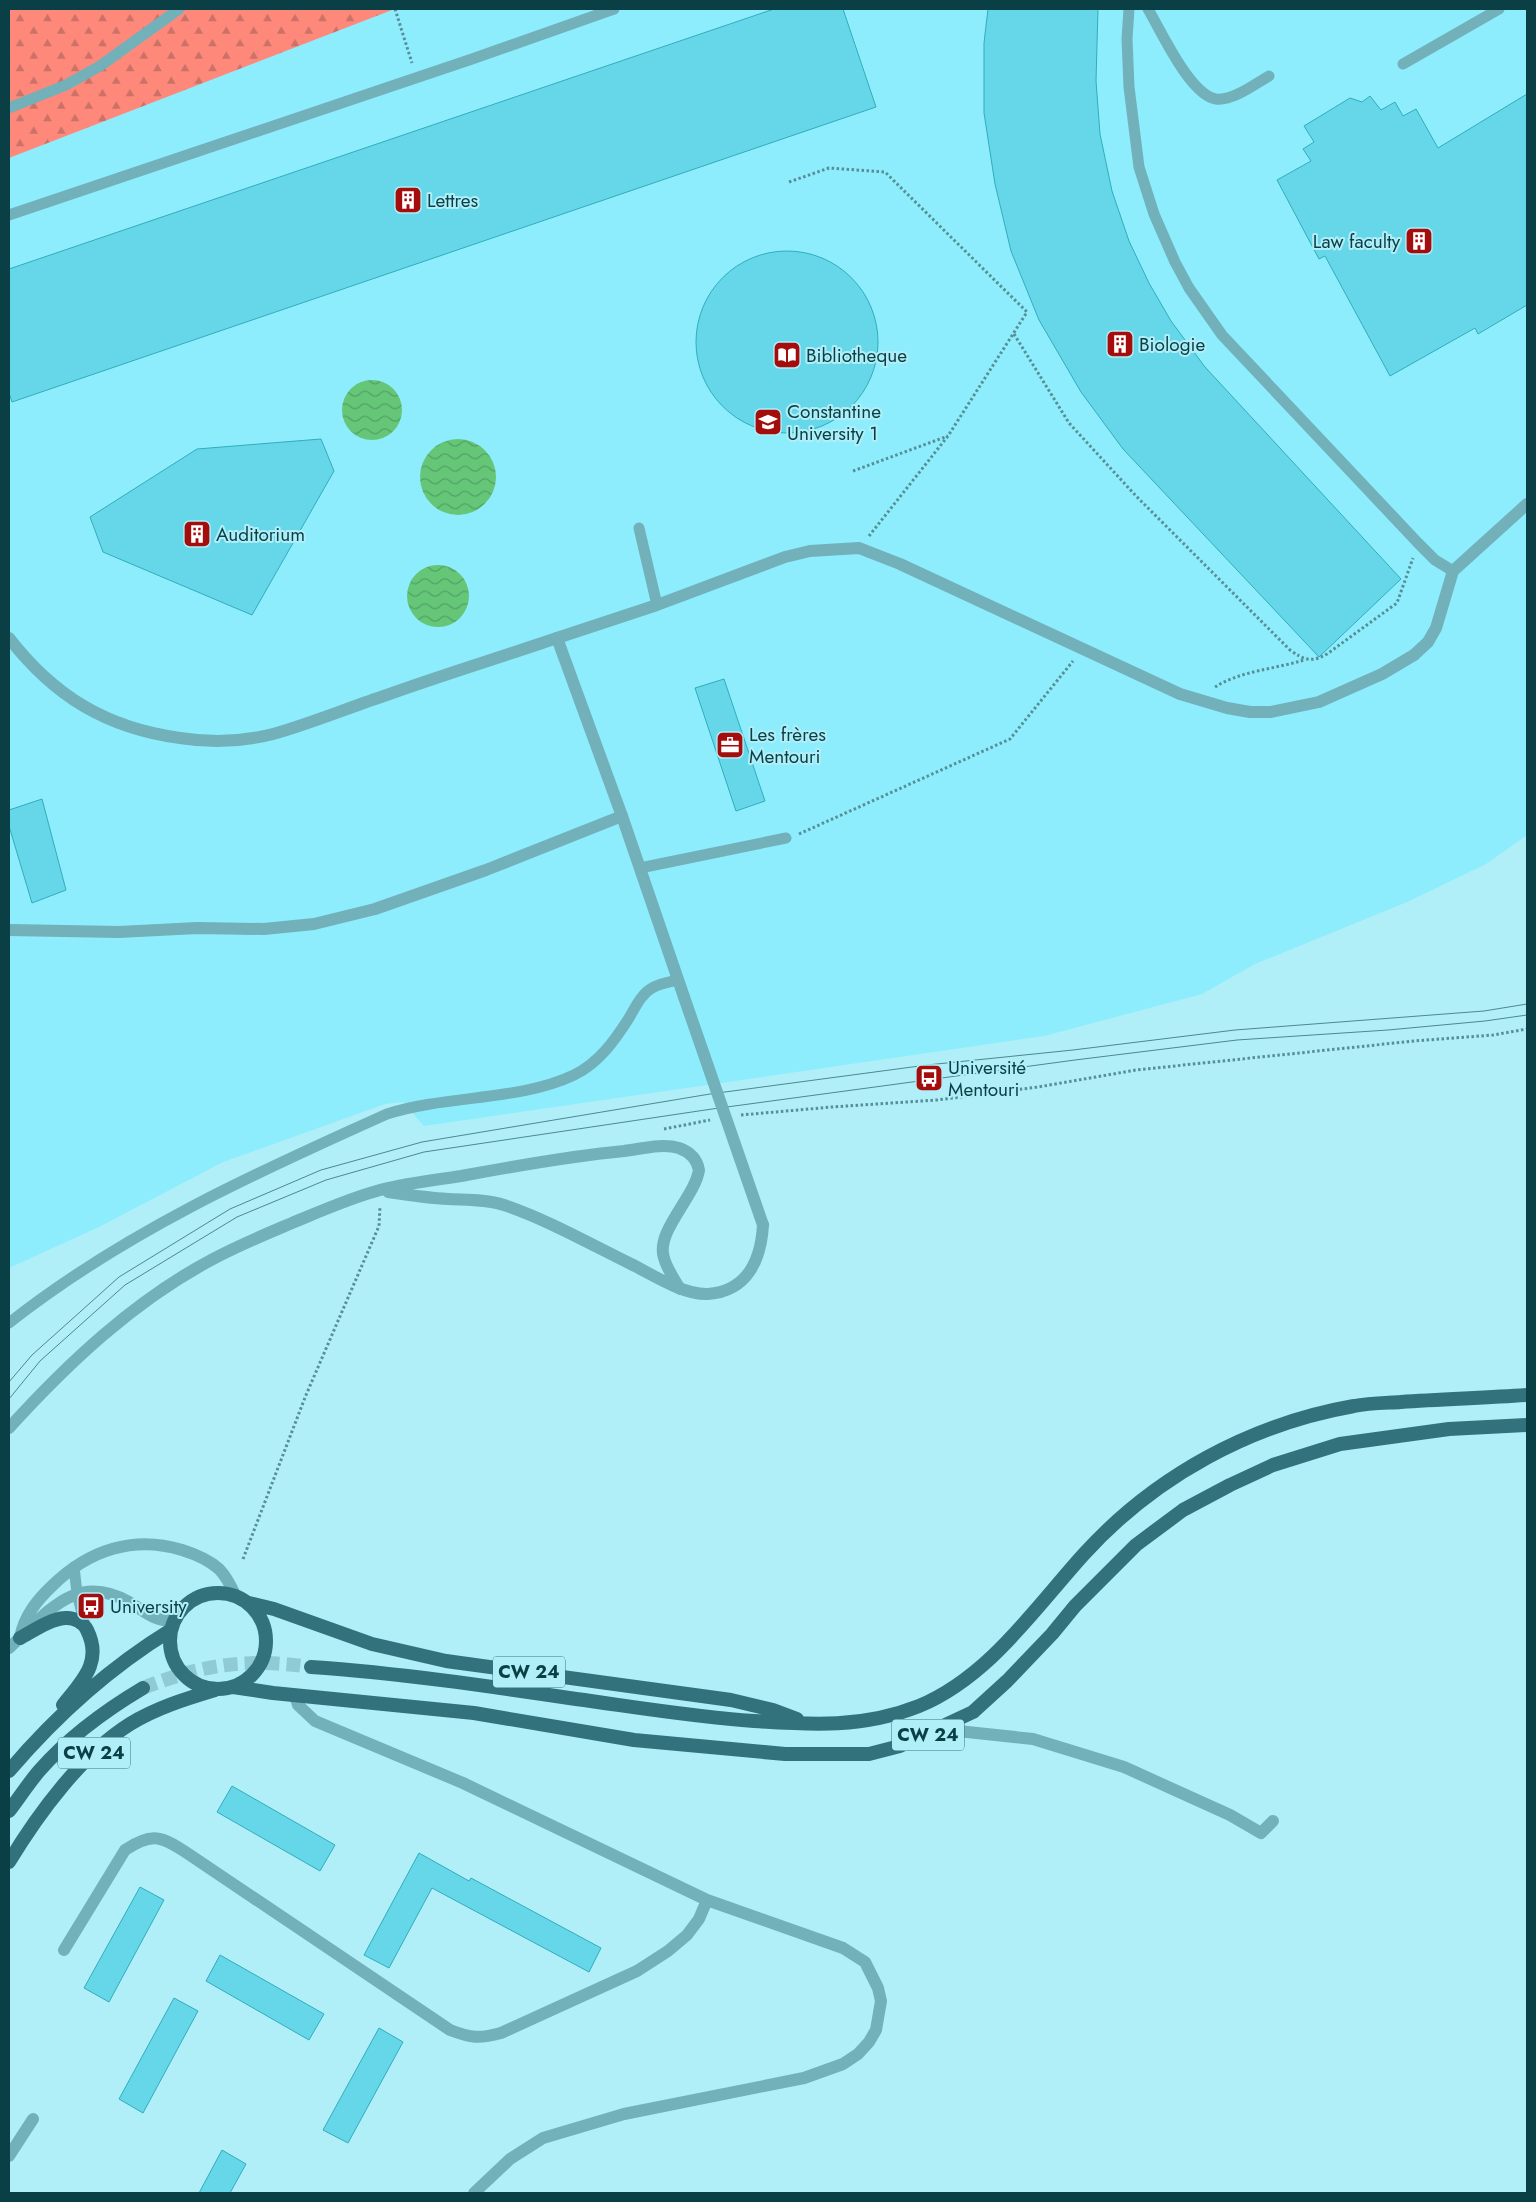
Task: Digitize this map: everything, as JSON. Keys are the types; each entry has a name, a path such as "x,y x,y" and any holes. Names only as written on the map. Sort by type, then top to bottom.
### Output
{"highway":[{"name":"CW 24","path":"311,1668 348,1670 547,1694 705,1717 814,1725 845,1724 919,1705 948,1690 972,1674 1001,1648 1096,1540 1122,1515 1160,1486 1206,1458 1258,1432 1300,1418 1357,1405 1527,1395"},
{"name":"CW 24","path":"232,1687 474,1713 634,1740 786,1754 869,1754 900,1746 973,1712 1007,1681 1052,1634 1075,1606 1136,1545 1182,1510 1230,1485 1273,1465 1340,1444 1449,1429 1527,1425"},
{"path":"221,1592 235,1595 249,1602 259,1614 265,1627 266,1650 257,1671 246,1681 232,1687 216,1690 199,1686 185,1676 175,1663 170,1647 172,1626 182,1608 200,1596 221,1592"},
{"name":"CW 24","path":"249,1602 351,1638 428,1657 731,1700 773,1710 814,1725"},
{"path":"20,1638 53,1621 66,1618 77,1620 85,1626 94,1650 91,1665 84,1679 38,1736"},
{"name":"CW 24","path":"9,1771 38,1736 86,1693 172,1626"},
{"name":"CW 24","path":"9,1811 38,1772 70,1741 125,1699 143,1688"},
{"name":"CW 24","path":"9,1862 57,1793 109,1740 129,1725 163,1707 216,1690"}],"street":[{"path":"9,638 37,671 96,715 140,731 164,736 217,742 274,734 657,605 785,557 810,551 859,548 900,564 1195,699 1250,712 1271,712 1319,702 1382,674 1414,655 1428,642 1436,628 1453,571 1527,504"},
{"path":"380,1190 418,1197 486,1201 504,1205 545,1222 680,1289 706,1294 718,1292 738,1283 755,1266 762,1245 763,1225 622,816 556,638"},
{"path":"9,930 119,932 197,928 264,928 314,924 375,909 486,870 622,816"},
{"path":"9,1428 46,1388 88,1349 123,1320 179,1279 213,1259 250,1241 324,1210 380,1190 608,1152 659,1147 679,1148 691,1155 699,1170 696,1184 662,1244 663,1257 680,1289"},
{"path":"20,1638 25,1620 36,1603 61,1577 94,1555 133,1544 159,1545 194,1553 219,1570 235,1595"},
{"path":"9,1648 60,1602 77,1593 86,1591 112,1595 133,1604 151,1617 172,1626"},
{"path":"295,1695 298,1705 315,1721 463,1783 707,1900 834,1944 865,1962 878,1988 881,2001 878,2023 869,2042 858,2054 843,2064 804,2078 624,2114 543,2138 510,2159 474,2193"},
{"path":"939,1729 1033,1739 1124,1767 1230,1816 1261,1833 1273,1821"},
{"path":"64,1950 125,1850 138,1841 153,1837 160,1838 167,1840 187,1853 450,2030 467,2037 483,2038 501,2033 637,1971 668,1951 687,1935 699,1919 707,1900"},
{"path":"9,2156 33,2119"}],"lane":[{"path":"9,108 66,85 100,66 179,9"},
{"path":"9,215 417,78 614,9"},
{"path":"1129,9 1127,39 1129,87 1139,167 1154,214 1175,262 1189,288 1222,335 1418,543 1436,560 1453,571"},
{"path":"1148,9 1189,79 1203,94 1217,99 1234,96 1269,76"},
{"path":"1403,64 1499,9"},
{"path":"639,528 657,605"},
{"path":"640,868 786,838"},
{"path":"9,1323 74,1275 167,1218 246,1178 387,1114 407,1108 529,1089 575,1075 597,1060 620,1033 647,992 662,983 678,980"},
{"path":"74,1567 77,1593 85,1626"}],"path":[{"path":"395,9 417,78"},
{"path":"789,182 829,168 886,172 1027,312 948,436 859,548"},
{"path":"1014,334 1069,423 1164,524 1290,650 1304,660"},
{"path":"853,471 948,436"},
{"path":"1195,699 1230,678 1278,668 1304,660 1320,658 1328,654 1397,603 1418,543"},
{"path":"786,838 802,834 1010,739 1083,649"},
{"path":"735,1116 822,1107 937,1100 1038,1088 1136,1070 1395,1043 1493,1035 1527,1029"},
{"path":"656,1130 718,1119"},
{"path":"243,1559 306,1396 379,1226 380,1190"}],"shaded area":[{"name":"Constantine University 1","path":"9,9 1527,9 1527,835 1486,864 1407,902 1255,964 1202,994 1044,1036 424,1126 403,1102 385,1104 223,1162 99,1227 9,1268"}],"green space":[{"path":"9,9 402,9 392,10 9,158"}],"water":[{"path":"372,380 389,385 397,393 402,410 397,427 389,435 372,440 355,435 347,427 342,410 347,393 355,385"},
{"path":"451,439 465,439 479,445 490,456 496,470 493,492 485,504 465,515 451,515 437,509 426,498 420,484 420,470 426,456 437,445"},
{"path":"438,565 450,567 460,574 467,584 469,596 467,608 460,618 450,625 438,627 426,625 416,618 409,608 407,596 409,584 416,574 426,567"}],"building":[{"name":"Lettres","path":"774,9 843,9 876,107 12,402 9,393 9,269"},
{"name":"Biologie","path":"988,9 1098,9 1096,81 1100,134 1112,191 1129,241 1149,283 1171,321 1205,367 1401,579 1319,657 1123,449 1081,392 1039,320 1011,251 995,184 984,113 984,43"},
{"name":"Law faculty","path":"1527,94 1527,305 1478,334 1475,328 1390,376 1325,256 1319,259 1277,180 1311,161 1303,149 1314,142 1304,126 1350,98 1362,102 1370,96 1381,110 1395,102 1403,116 1416,109 1438,148"},
{"name":"Bibliotheque","path":"787,251 805,253 822,258 837,266 857,284 871,307 876,324 878,342 876,360 871,377 863,392 845,412 822,426 805,431 787,433 769,431 752,426 737,418 717,400 703,377 698,360 696,342 698,324 703,307 711,292 729,272 752,258 769,253"},
{"name":"Auditorium","path":"321,439 334,471 252,615 103,552 90,517 197,449"},
{"name":"Les frères Mentouri","path":"724,679 765,801 736,811 695,688"},
{"path":"42,799 66,890 32,903 9,826 9,810"},
{"path":"232,1786 335,1845 320,1871 217,1812"},
{"path":"419,1853 469,1881 471,1878 601,1948 589,1972 432,1888 389,1968 364,1955"},
{"path":"140,1887 164,1900 109,2002 84,1988"},
{"path":"220,1955 324,2014 309,2040 206,1981"},
{"path":"174,1998 198,2011 143,2113 119,2099"},
{"path":"379,2028 403,2042 348,2143 323,2130"},
{"path":"222,2150 246,2164 230,2193 199,2193"}],"tunnel":[{"path":"143,1688 186,1673 226,1665 266,1663 311,1667"}],"tram line":[{"path":"9,1382 32,1355 119,1277 230,1209 321,1170 422,1142 710,1094 927,1065 1073,1050 1235,1030 1484,1011 1527,1004"},
{"path":"9,1399 40,1361 125,1285 237,1217 326,1180 424,1152 712,1109 1075,1060 1237,1040 1388,1030 1527,1015"}],"place":[{"name":"Lettres","path":"408,200"},
{"name":"Law faculty","path":"1419,241"},
{"name":"Biologie","path":"1120,344"},
{"name":"Bibliotheque","path":"787,355"},
{"name":"Constantine University 1","path":"768,422"},
{"name":"Auditorium","path":"197,534"},
{"name":"Les frères Mentouri","path":"730,745"},
{"name":"Université Mentouri","path":"929,1078"},
{"name":"University","path":"91,1606"}]}
